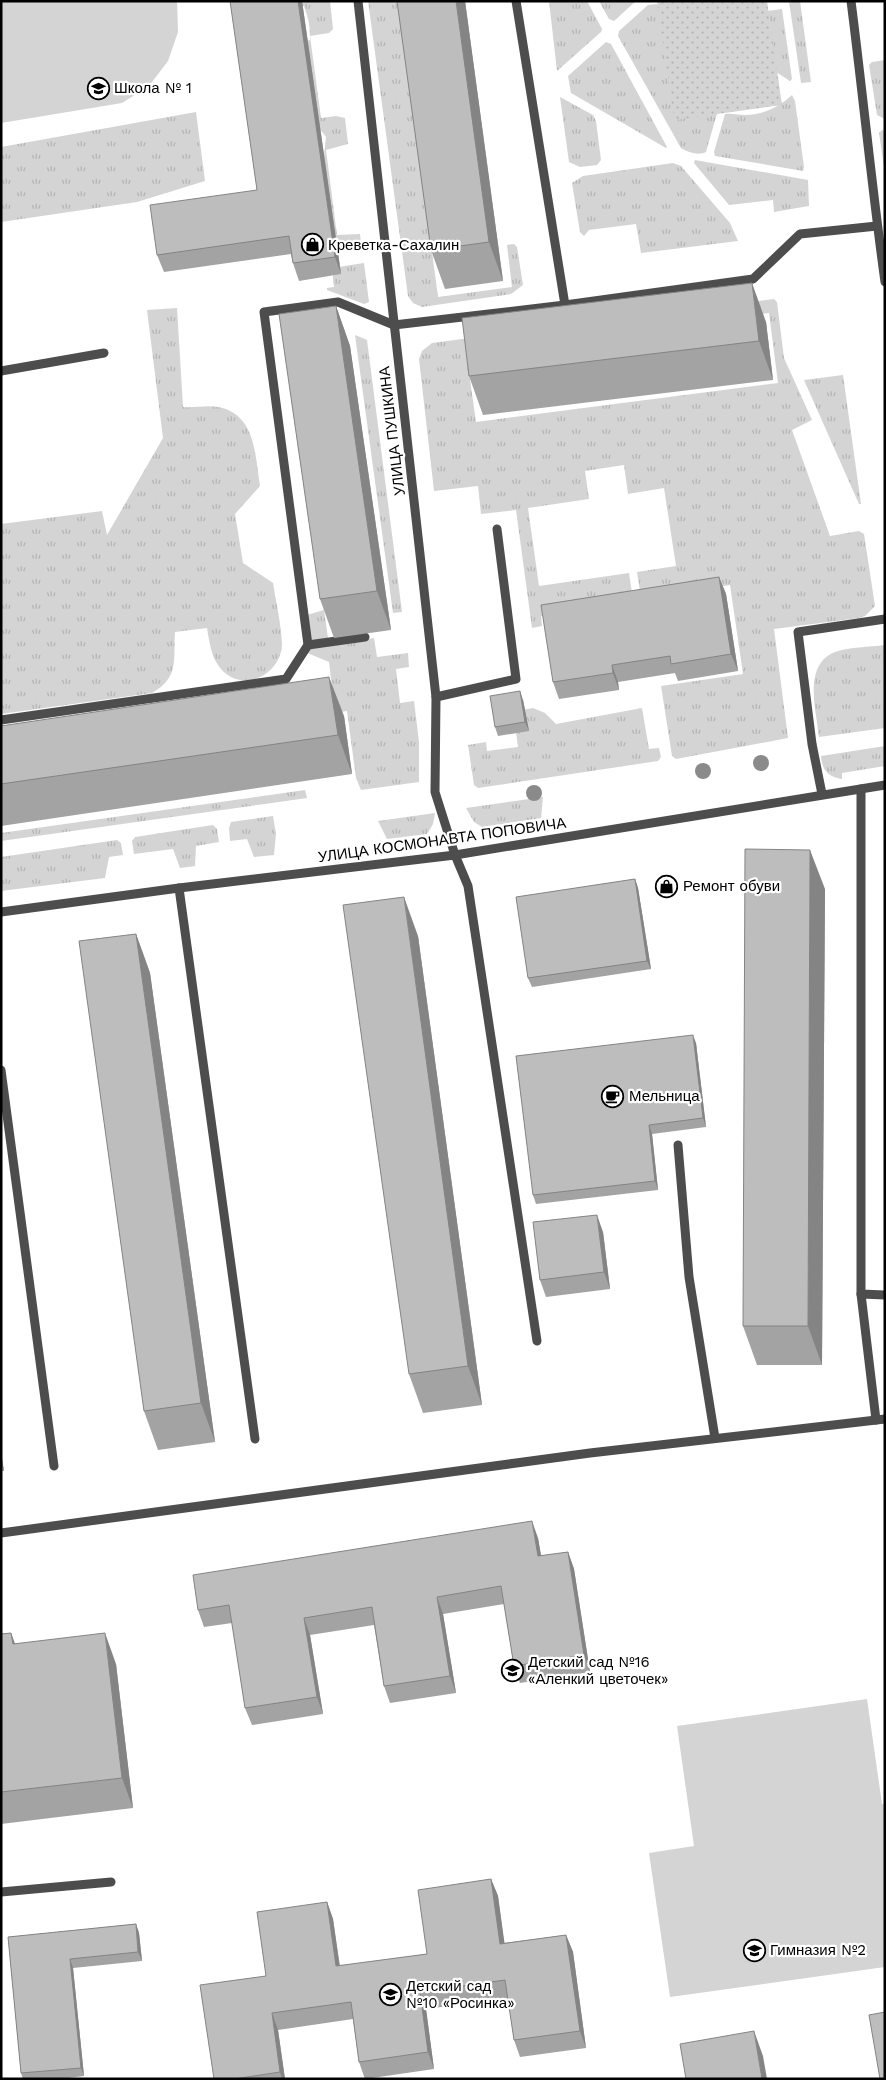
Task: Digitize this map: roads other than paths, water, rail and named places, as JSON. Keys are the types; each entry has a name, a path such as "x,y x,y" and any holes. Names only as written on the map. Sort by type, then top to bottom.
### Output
{"street":[{"name":"УЛИЦА ПУШКИНА","path":"358,1 436,697 435,792 455,855 468,886 537,1341"},
{"path":"516,1 565,305"},
{"path":"851,1 885,282"},
{"path":"1,720 286,679 308,645 264,312 338,302 394,325 565,305 753,279 800,234 877,226"},
{"path":"1,371 104,353"},
{"path":"436,697 516,679 497,529"},
{"path":"822,794 812,744 798,632 885,619"},
{"path":"308,645 366,637"},
{"name":"УЛИЦА КОСМОНАВТА ПОПОВИЧА","path":"1,912 179,888 455,855 885,785"},
{"path":"1,1534 590,1453 880,1419 861,1294 861,789"},
{"path":"179,888 255,1440"},
{"path":"1,1070 54,1466"},
{"path":"678,1145 689,1276 715,1438"},
{"path":"861,1294 885,1295"},
{"path":"1,1892 111,1882"}],"place":[{"name":"Школа № 1","path":"98,88"},
{"name":"Креветка-Сахалин","path":"312,245"},
{"name":"Ремонт обуви","path":"667,886"},
{"name":"Мельница","path":"613,1096"},
{"name":"Детский сад №16 «Аленкий цветочек»","path":"512,1671"},
{"name":"Гимназия №2","path":"754,1950"},
{"name":"Детский сад №10 «Росинка»","path":"390,1995"}]}
